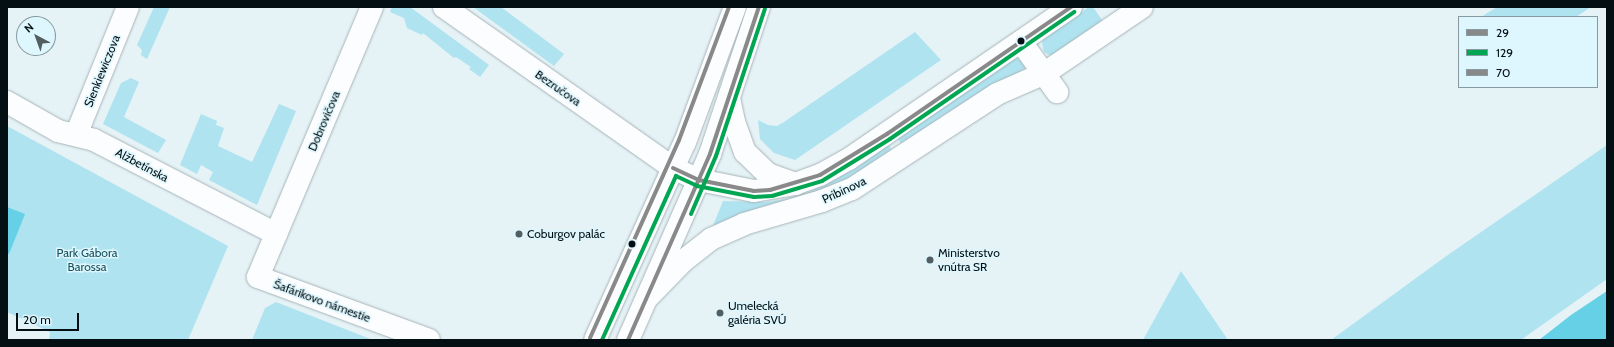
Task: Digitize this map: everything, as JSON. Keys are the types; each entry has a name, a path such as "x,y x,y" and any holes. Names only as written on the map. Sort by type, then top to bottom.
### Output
{"street":[{"name":"Sienkiewiczova","path":"76,134 128,7"},
{"name":"Dobrovičova","path":"276,234 372,7"},
{"name":"Bezručova","path":"444,7 673,168"},
{"path":"595,340 685,142 734,7"},
{"path":"628,340 699,180 729,98 758,7"},
{"name":"Pribinova","path":"673,168 699,180 754,191 795,184 820,175 849,159 1071,7"},
{"name":"Pribinova","path":"644,301 683,261 711,239 744,224 822,201 852,189 997,94 1045,74 1142,7"},
{"path":"1021,42 1058,92"},
{"path":"729,98 734,122 745,152 768,174 795,184"},
{"name":"Alžbetínska","path":"7,102 58,131 76,134 94,140 276,234"},
{"name":"Šafárikovo námestie","path":"276,234 258,277 429,340"}],"green space":[{"path":"154,7 170,7 147,59 141,55 142,50 137,45"},
{"path":"392,7 410,7 489,65 480,77 469,69 471,67 456,57 454,58 423,33 422,35 407,28 404,18 390,12"},
{"path":"473,7 501,7 564,54 554,66"},
{"path":"1089,7 1093,7 1104,23 1057,55 1049,55 1044,52 1042,43 1045,36"},
{"path":"1497,7 1591,7 1578,16 1483,16"},
{"path":"915,32 941,60 795,160 774,153 760,139 758,120 768,125 777,126"},
{"path":"1015,58 1021,60 1026,65 1024,69 903,146 897,138"},
{"path":"131,78 139,82 124,117 166,140 158,153 103,124 121,83"},
{"path":"279,104 296,111 257,205 209,180 213,172 201,165 197,174 180,165 201,114 217,121 216,125 224,128 218,146 252,162"},
{"name":"Park Gábora Barossa","path":"7,126 228,246 188,340 49,340 50,332 7,312"},
{"path":"888,144 893,152 835,189 712,228 723,201 765,202 787,199 810,192 837,178"},
{"path":"1607,145 1607,279 1521,340 1331,340 1445,257"},
{"path":"1181,271 1228,340 1143,340"},
{"path":"276,302 373,340 252,340 265,308"}],"water":[{"path":"7,207 25,214 9,254 7,253"},
{"path":"1607,291 1607,340 1539,340 1571,315"}],"transit line":[{"name":"70","path":"590,338 679,140 729,7"},
{"name":"29","path":"628,340 710,154 759,7"},
{"name":"29","path":"673,168 699,180 754,191 770,190 820,175 887,134 1071,7"},
{"name":"129","path":"691,214 716,156 765,9"},
{"name":"129","path":"602,340 676,176 697,186 754,197 772,196 822,181 890,139 1074,12"}],"place":[{"name":"Coburgov palác","path":"519,234"},
{"name":"Ministerstvo vnútra SR","path":"930,260"},
{"name":"Umelecká galéria SVÚ","path":"720,313"}]}
